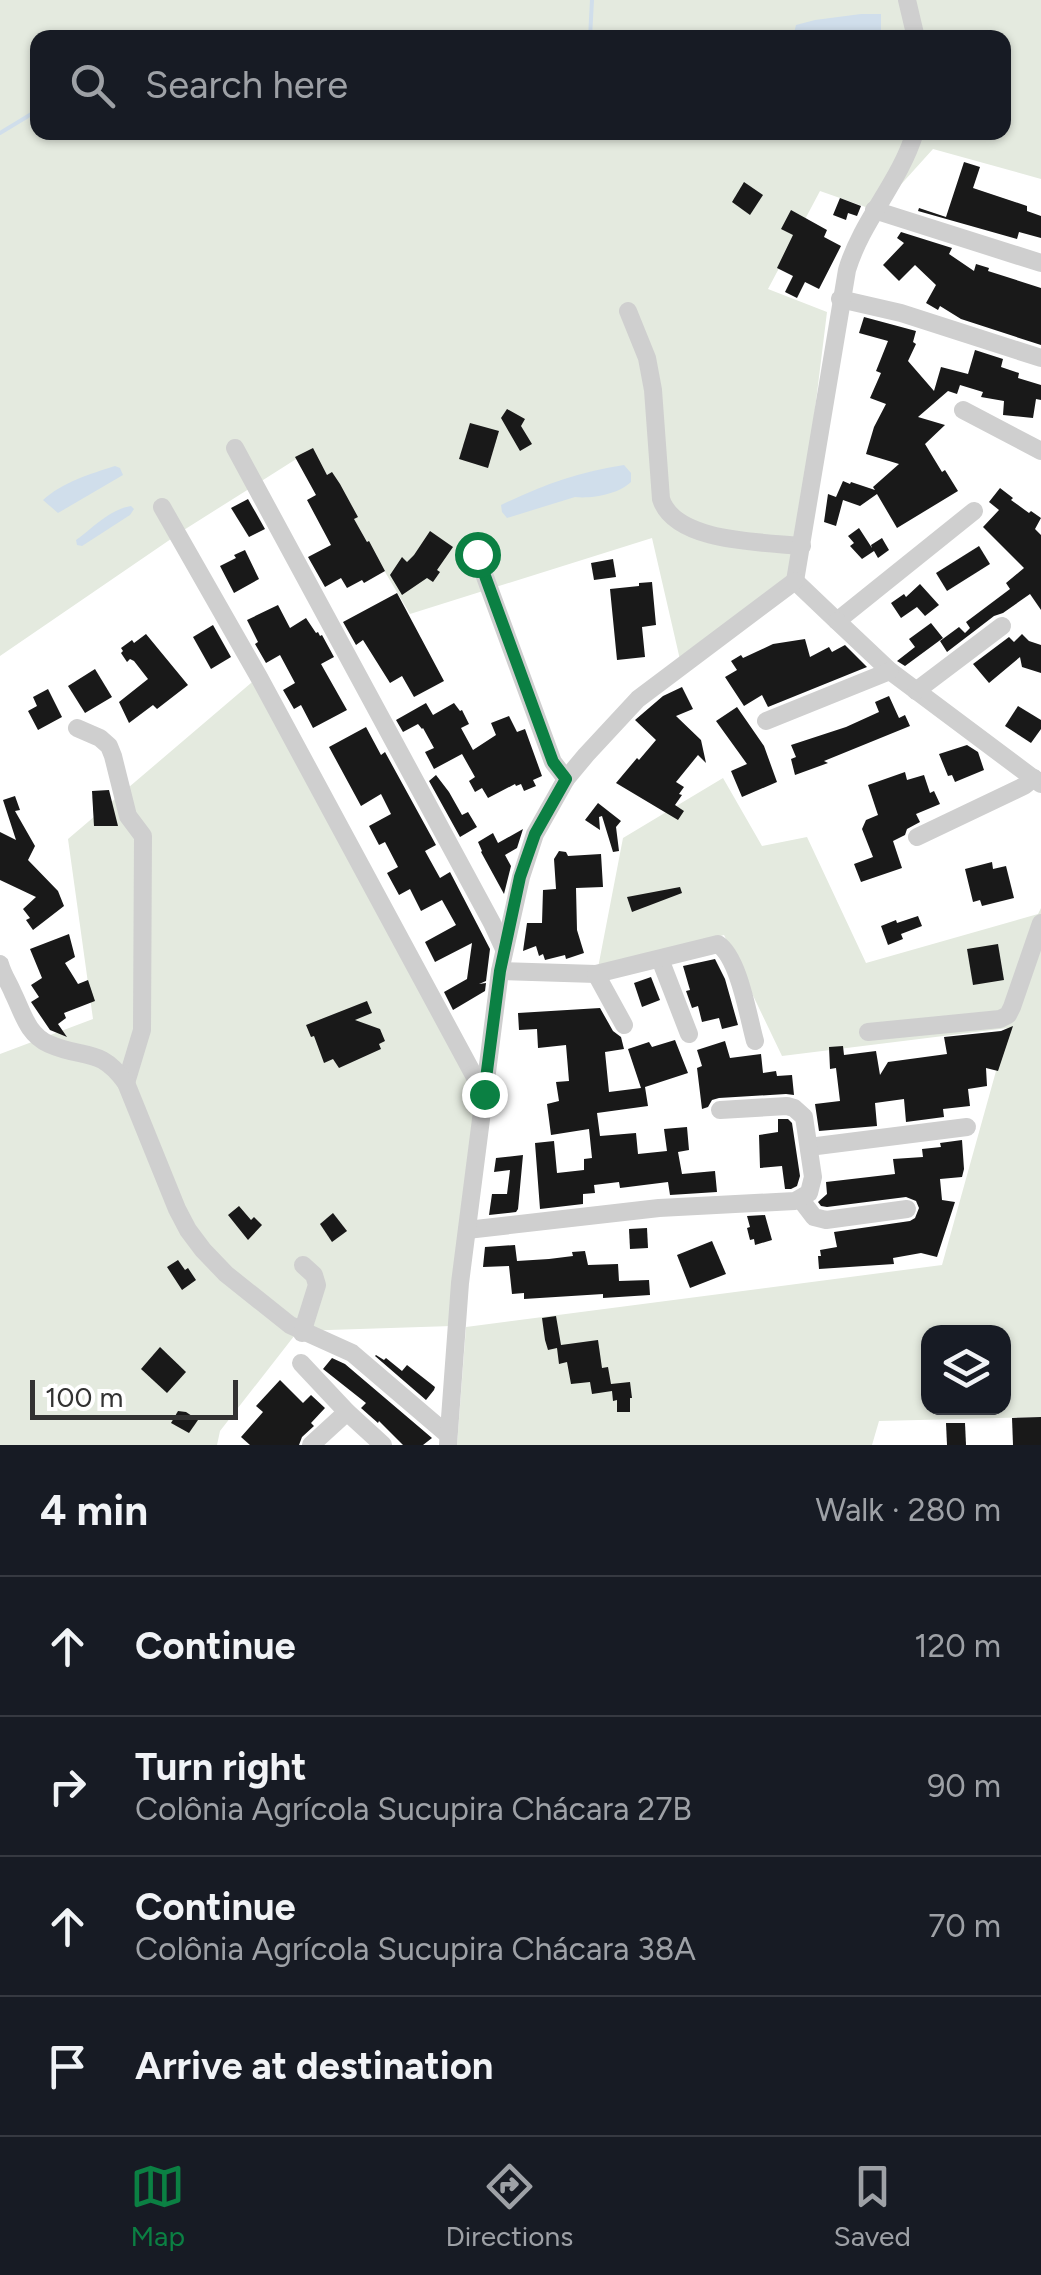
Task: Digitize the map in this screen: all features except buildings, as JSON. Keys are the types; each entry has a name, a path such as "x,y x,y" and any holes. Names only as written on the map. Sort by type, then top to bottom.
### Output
{"street":[{"path":"907,0 914,30"},
{"path":"448,1440 456,1327 500,971 520,877 535,834 566,779 638,699 795,581 840,299 853,250 912,140"},
{"path":"874,210 1041,262"},
{"path":"840,299 901,313 1041,358"},
{"path":"628,311 647,358 665,510 700,532 802,546"},
{"path":"963,410 1041,451"},
{"path":"235,448 504,949"},
{"path":"162,508 260,679 484,1094"},
{"path":"837,620 974,511"},
{"path":"477,554 553,762 566,779"},
{"path":"795,581 890,671 1037,781"},
{"path":"916,691 1002,626"},
{"path":"766,721 890,671"},
{"path":"77,728 108,746 128,816 143,836 142,1030 126,1084"},
{"path":"917,837 1037,781"},
{"path":"868,1032 1000,1019 1008,1014 1041,923"},
{"path":"500,971 596,974 712,944 722,946 737,976 755,1041"},
{"path":"660,959 688,1034"},
{"path":"0,964 33,1033 48,1044 102,1059 115,1068 126,1084 176,1210 226,1274 290,1326 352,1353 448,1440"},
{"path":"596,974 624,1024"},
{"path":"467,1230 660,1208 802,1200 809,1194 813,1177 804,1117 788,1106 720,1110"},
{"path":"809,1147 967,1126"},
{"path":"802,1200 814,1217 826,1220 907,1208"},
{"path":"302,1333 317,1286 314,1276 303,1266"},
{"path":"301,1363 383,1445"},
{"path":"310,1445 347,1412"}],"shaded area":[{"path":"0,0 1041,0 1041,179 933,149 877,211 820,191 768,289 827,312 794,580 681,664 652,538 410,614 312,449 187,528 0,656"},
{"path":"257,678 480,1089 452,1326 298,1331 220,1431 217,1445 0,1445 0,1054 93,1019 68,839"},
{"path":"723,778 762,846 807,837 866,963 1038,914 1041,908 1041,1417 879,1421 872,1445 457,1445 466,1327 942,1265 1008,1028 782,1056 724,935 597,973 623,838"}],"water":[{"path":"881,14 881,30 795,30 796,25"},
{"path":"624,465 631,473 631,482 612,493 575,497 507,518 502,512 501,505 546,485"},
{"path":"115,466 123,475 58,513 43,500 68,483"},
{"path":"131,506 134,509 130,515 82,546 77,545 76,540 102,520"}],"waterway":[{"path":"590,30 592,0"},
{"path":"0,133 30,115"}],"route":[{"path":"477,554 553,762 566,779 535,834 520,877 500,971 484,1094"}]}
